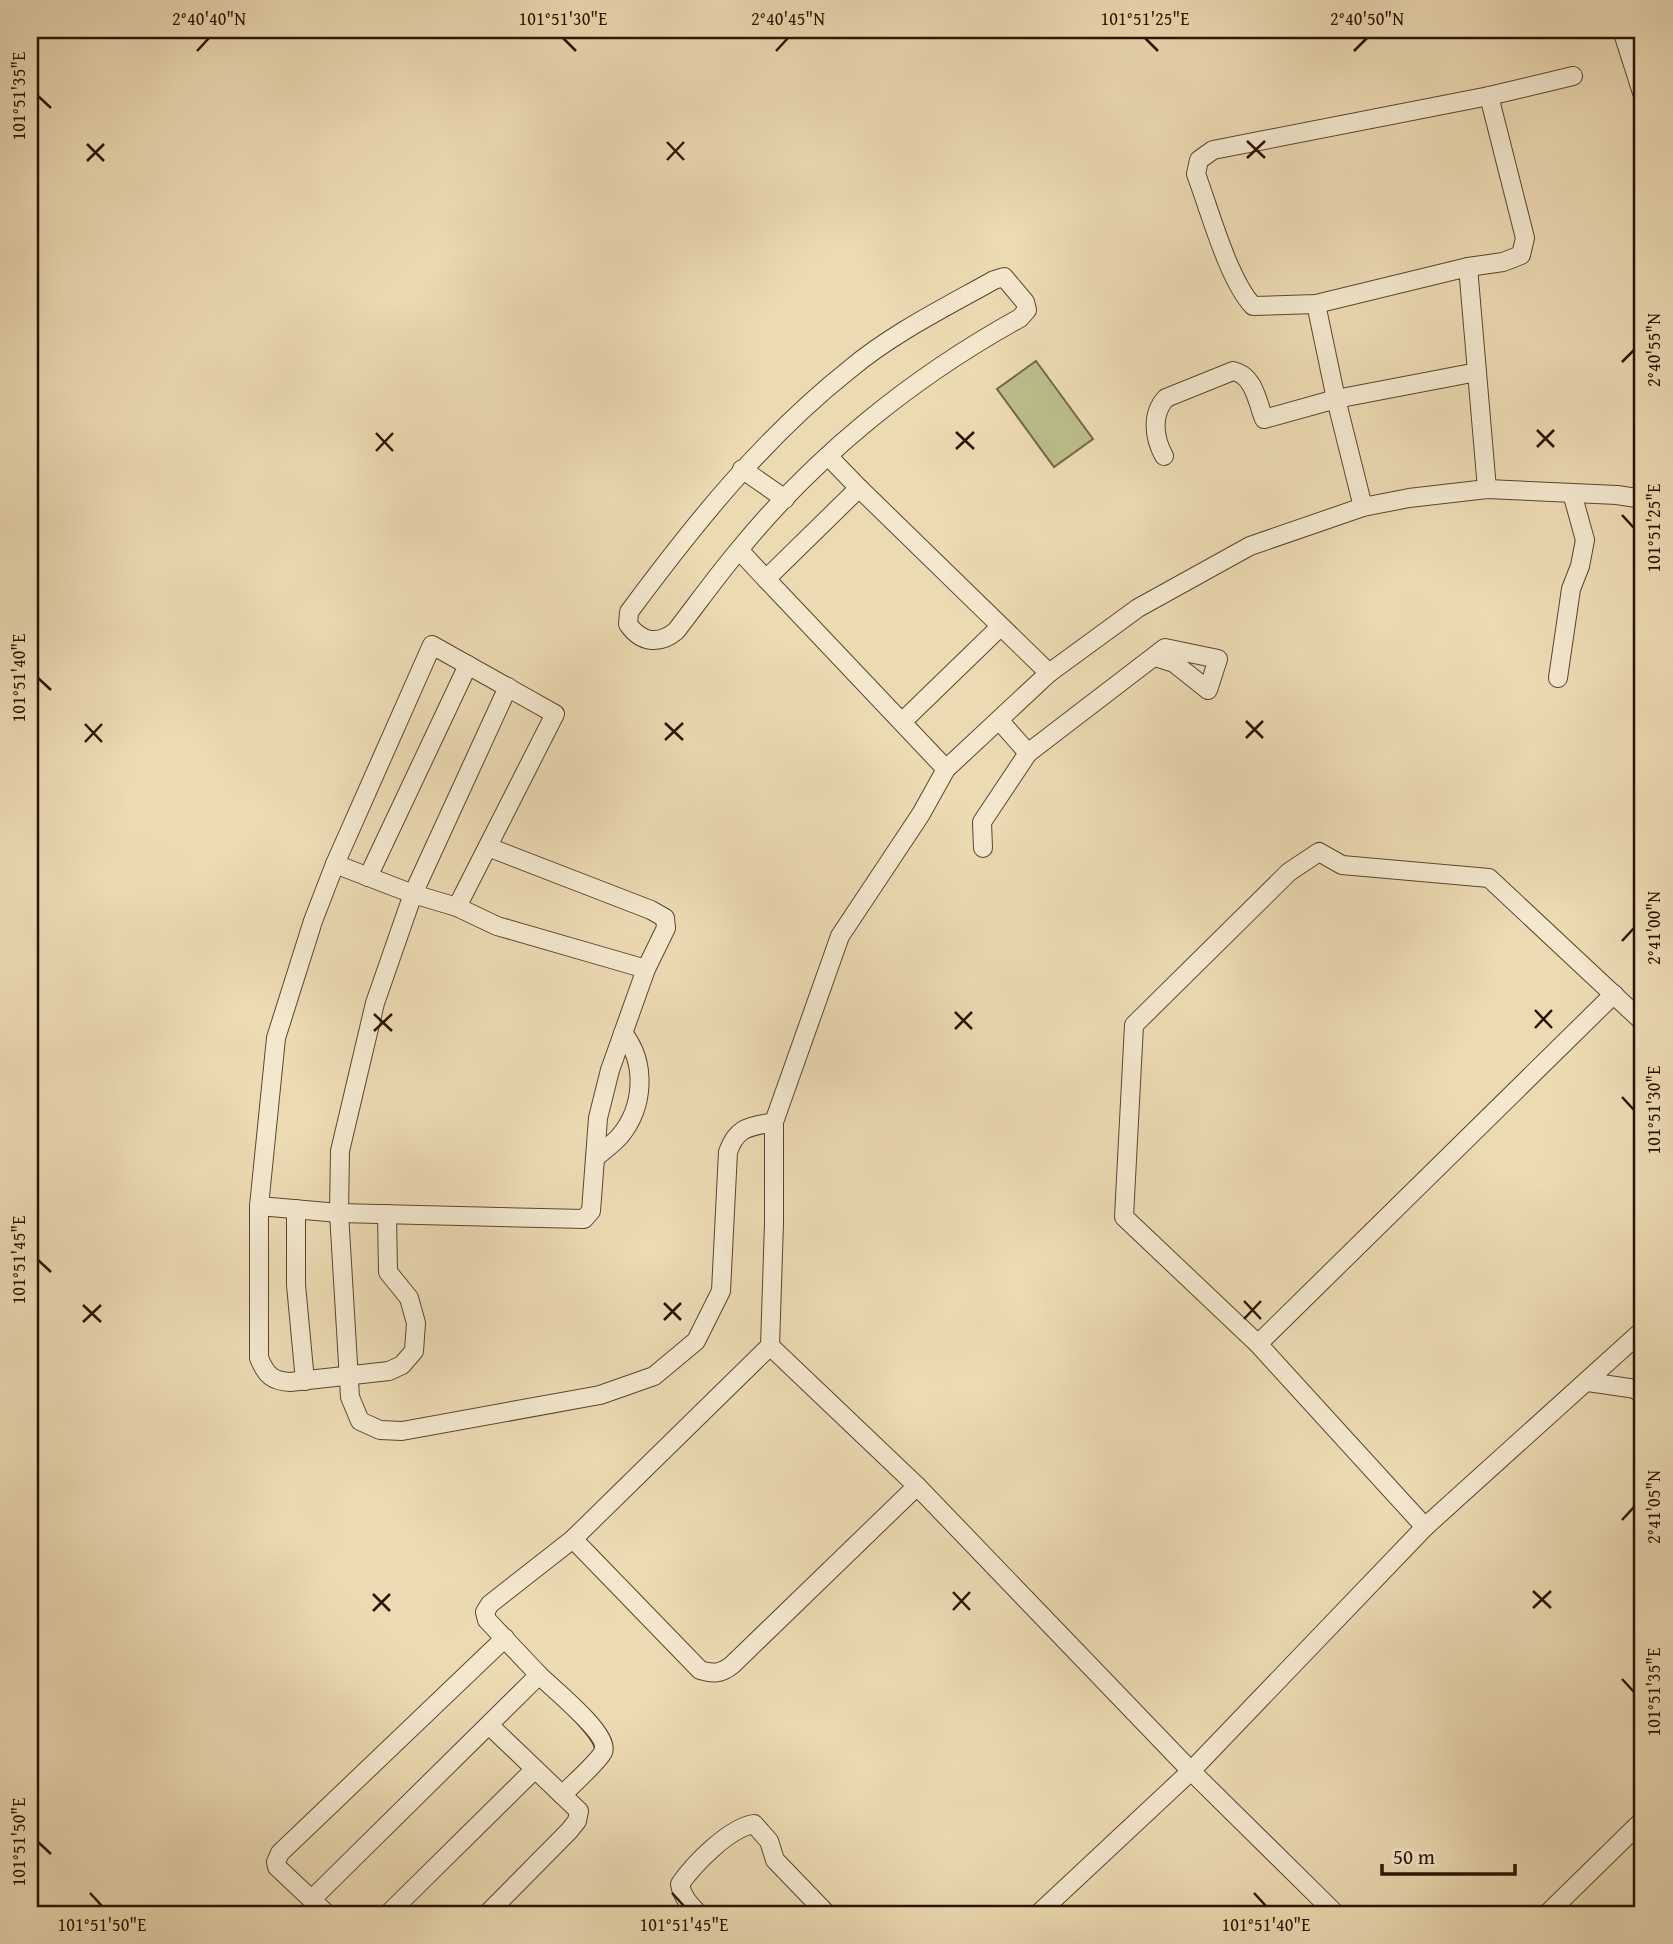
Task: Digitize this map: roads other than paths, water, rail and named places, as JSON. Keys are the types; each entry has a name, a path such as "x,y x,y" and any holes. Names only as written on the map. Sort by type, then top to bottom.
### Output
{"street":[{"path":"1622,30 1643,96"},
{"path":"1489,96 1525,238 1521,255 1503,262 1468,267 1316,304 1253,306 1243,295 1196,174 1199,160 1213,150 1489,96 1573,76"},
{"path":"1468,267 1487,489"},
{"path":"1004,277 1025,302 1027,310 1020,318 931,372 887,405 828,456 739,550 676,631 665,640 653,641 634,632 628,624 629,611 685,536 742,469 791,420 851,368 900,334 1004,277"},
{"path":"1316,304 1363,507"},
{"path":"1164,456 1157,443 1158,406 1167,398 1233,371 1242,373 1250,381 1264,419 1336,399 1478,372"},
{"path":"828,456 1049,673"},
{"path":"742,469 785,499"},
{"path":"766,579 859,488"},
{"path":"562,1795 604,1752 604,1741 596,1729 539,1675 487,1620 485,1612 490,1604 573,1539 770,1346 775,1223 774,1122 840,936 922,814 946,769 1049,673 1138,608 1251,546 1363,507 1409,498 1487,489 1643,499"},
{"path":"1558,678 1571,589 1580,566 1585,540 1572,493"},
{"path":"739,550 946,769"},
{"path":"903,721 1000,627"},
{"path":"387,1214 388,1272 409,1298 416,1323 414,1351 401,1365 389,1371 305,1381 275,1381 265,1372 259,1358 259,1206 276,1038 313,921 335,864 432,645 555,714 457,908"},
{"path":"984,848 982,822 1028,753 1165,649 1218,659 1208,690 1174,663 1155,657"},
{"path":"368,877 468,665"},
{"path":"508,687 413,894 374,1003 340,1151 339,1213 348,1377 350,1397 360,1421 380,1430 402,1431 600,1395 654,1376 696,1341 721,1291 728,1152 732,1139 744,1129 774,1122"},
{"path":"999,720 1028,753"},
{"path":"259,1206 339,1213 583,1219 591,1211 598,1118 610,1070 646,969 666,928 665,918 652,910 488,847"},
{"path":"1425,1527 1258,1344 1124,1217 1134,1025 1289,872 1319,852 1342,865 1489,878 1643,1022"},
{"path":"335,864 457,908 497,926 646,969"},
{"path":"1258,1344 1614,995"},
{"path":"594,1158 620,1136 633,1115 641,1081 636,1055 623,1033"},
{"path":"296,1209 296,1285 305,1381"},
{"path":"1038,1914 1191,1771 1425,1527 1588,1382 1643,1329"},
{"path":"770,1346 917,1486 1191,1771 1336,1914"},
{"path":"1588,1382 1641,1390"},
{"path":"573,1539 700,1670 711,1674 723,1672 732,1665 917,1486"},
{"path":"327,1914 277,1867 280,1853 505,1638"},
{"path":"312,1899 539,1675"},
{"path":"487,1914 578,1821 579,1811 489,1725"},
{"path":"388,1914 535,1769"},
{"path":"1546,1914 1643,1820"},
{"path":"699,1914 688,1903 680,1884 731,1833 743,1826 754,1824 769,1841 775,1860 827,1914"}]}
